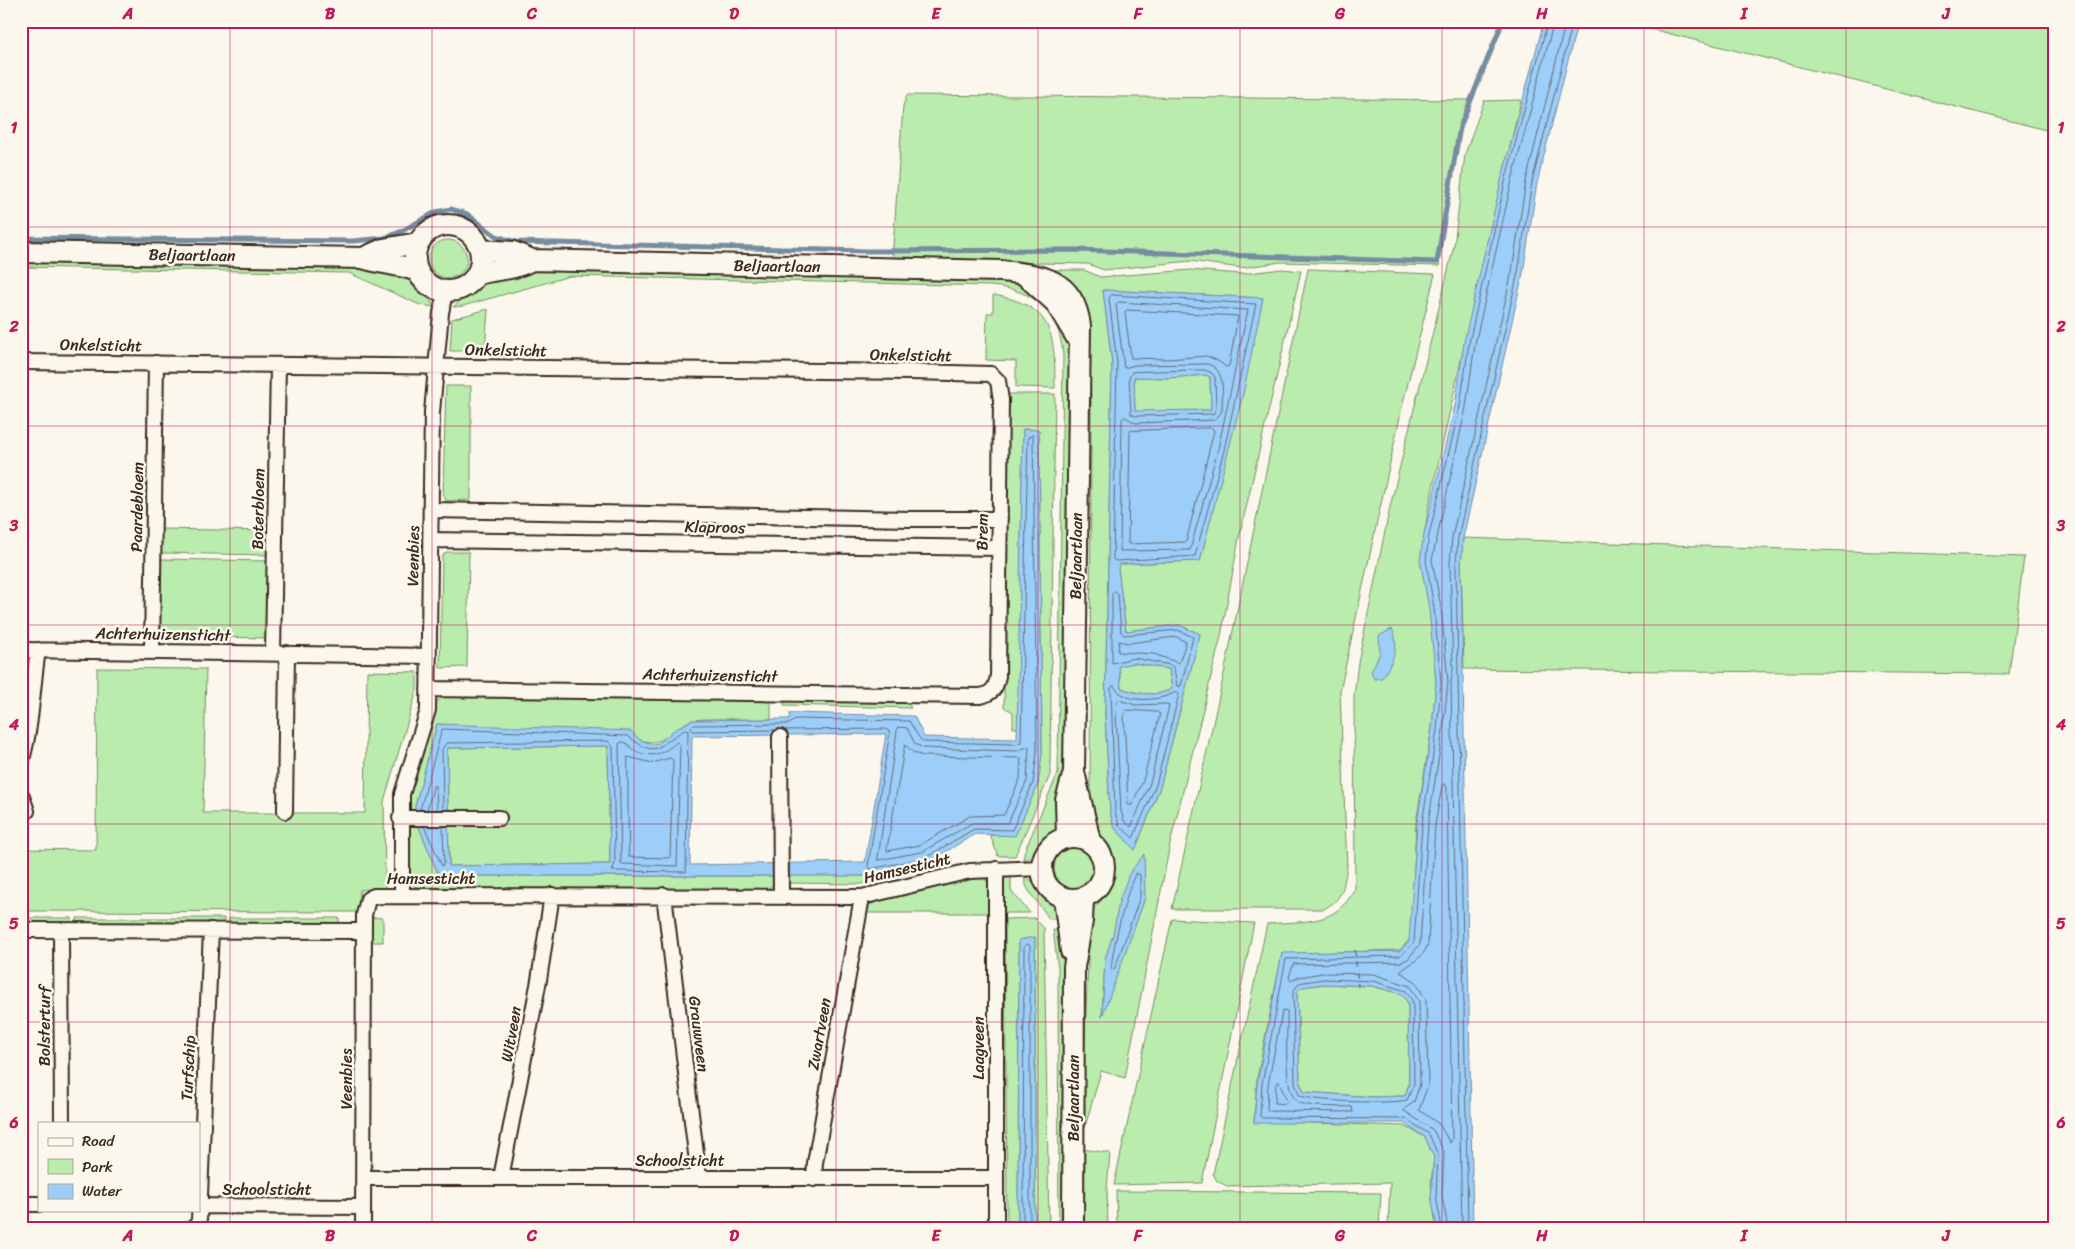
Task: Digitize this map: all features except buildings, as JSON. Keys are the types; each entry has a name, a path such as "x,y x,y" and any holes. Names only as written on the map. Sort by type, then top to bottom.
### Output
{"street":[{"path":"443,225 459,227 472,236 480,250 481,262 478,274 469,284 458,290 445,292 428,285 417,271 414,260 418,243 428,231 443,225"},
{"name":"Beljaartlaan","path":"363,258 383,249 418,243"},
{"name":"Beljaartlaan","path":"480,250 513,252 532,260 1022,273 1045,277 1064,290 1078,312 1074,772 1090,841"},
{"name":"Beljaartlaan","path":"21,252 363,258 384,265 404,266 417,271"},
{"name":"Beljaartlaan","path":"478,274 492,270 516,269 532,260"},
{"name":"Veenbies","path":"402,895 407,818 402,794 428,710 432,412 441,313 445,292"},
{"name":"Onkelsticht","path":"21,362 991,374"},
{"name":"Paardebloem","path":"152,651 156,363"},
{"name":"Boterbloem","path":"278,365 280,653"},
{"name":"Brem","path":"991,374 998,381 1001,389 998,676 996,686 991,693"},
{"name":"Klaproos","path":"431,510 902,519 1000,519"},
{"name":"Klaproos","path":"430,540 999,548"},
{"name":"Achterhuizensticht","path":"21,650 429,656"},
{"path":"21,763 30,735 38,650"},
{"path":"280,653 285,812"},
{"name":"Achterhuizensticht","path":"428,689 980,696 991,693"},
{"path":"780,737 780,889"},
{"name":"Beljaartlaan","path":"1067,837 1066,800 1074,772"},
{"path":"21,794 27,811"},
{"path":"407,818 500,818"},
{"path":"1067,837 1076,837 1090,841 1100,851 1104,864 1103,879 1096,890 1074,898 1053,892 1045,881 1041,868 1049,848 1054,843 1067,837"},
{"name":"Hamsesticht","path":"364,931 364,908 368,900 374,896 664,895 780,889 862,896 970,871 1041,868"},
{"name":"Laagveen","path":"996,869 996,1228"},
{"name":"Witveen","path":"501,1178 539,980 552,895"},
{"name":"Grauwveen","path":"664,895 699,1178"},
{"name":"Zwartveen","path":"814,1179 814,1163 862,896"},
{"name":"Beljaartlaan","path":"1073,1228 1074,898"},
{"path":"21,930 364,931"},
{"name":"Bolsterturf","path":"61,930 62,1122"},
{"name":"Turfschip","path":"200,1183 211,930"},
{"name":"Veenbies","path":"363,1228 364,931"},
{"name":"Schoolsticht","path":"364,1178 996,1178"},
{"path":"21,1204 38,1204"},
{"name":"Schoolsticht","path":"200,1206 364,1207"},
{"name":"Schoolsticht","path":"193,1228 199,1220 199,1212"}],"green space":[{"path":"1620,21 2054,21 2054,132"},
{"path":"907,95 1470,100 1455,153 1439,266 1281,262 1241,268 1190,261 1104,270 1088,264 892,260 903,106"},
{"path":"1521,100 1428,510 1421,560 1431,616 1436,684 1432,727 1416,823 1411,938 1400,950 1282,954 1257,1078 1254,1121 1404,1126 1425,1137 1434,1157 1431,1183 1436,1228 1388,1228 1390,1183 1227,1186 1217,1181 1213,1174 1267,924 1306,921 1328,916 1347,901 1355,889 1354,696 1358,662 1390,507 1454,246 1465,154 1484,101"},
{"path":"448,240 462,245 467,259 462,273 448,278 434,273 429,259 434,245"},
{"path":"21,262 364,268 409,276 429,298 434,307 420,305 349,273 21,267"},
{"path":"569,269 1005,280 1017,284 1046,304 1061,324 1070,347 1064,793 1061,830 1039,851 1023,860 1025,850 1058,773 1063,356 1061,340 1051,315 1032,298 1020,292 991,286 570,276 463,306 453,307 486,278 494,275"},
{"path":"1282,269 1301,271 1239,538 1221,636 1170,844 1125,1078 1101,1071 1081,1141 1090,911 1108,891 1112,881 1112,870 1105,849 1090,828 1091,399 1089,334 1045,270 1084,270 1100,277 1191,270 1241,274","holes":["1103,290 1263,298 1200,561 1120,564 1118,569 1126,631 1179,625 1200,634 1160,787 1135,850 1114,827 1110,813 1105,714 1112,363","1145,898 1102,1015 1105,959 1113,935"]},
{"path":"1308,269 1435,274 1403,403 1340,691 1347,867 1345,881 1339,896 1331,905 1324,909 1172,909 1225,669"},
{"path":"993,295 1028,306 1047,325 1054,353 1055,388 1016,387 1016,361 986,360 987,313 993,313"},
{"path":"488,309 485,351 450,351 452,319"},
{"path":"1206,375 1210,377 1211,410 1135,412 1134,377 1168,378"},
{"path":"446,386 471,386 471,500 446,501 443,493"},
{"path":"1008,394 1055,394 1050,775 1015,856 998,856 990,835 1015,835 1038,784 1042,753 1039,430 1023,429 1018,728 1013,728 1013,712 1004,707"},
{"path":"161,529 269,531 269,555 161,553"},
{"path":"1463,538 2024,557 2009,674 1464,669 1461,564"},
{"path":"446,552 469,552 467,667 440,668 442,557"},
{"path":"159,559 269,561 269,638 159,636"},
{"path":"1134,663 1169,669 1172,689 1166,692 1147,694 1121,688 1119,666"},
{"path":"97,668 206,669 203,813 365,813 367,671 417,672 417,690 384,801 385,888 360,890 358,912 21,911 21,849 96,850"},
{"path":"446,696 771,701 771,719 690,721 656,742 437,724 415,806 416,813 408,810 407,801 437,701"},
{"path":"784,700 907,701 911,708 784,705"},
{"path":"608,746 610,864 449,866 447,748"},
{"path":"417,822 439,876 774,876 774,883 768,889 423,888 414,886 409,876 408,827 411,823"},
{"path":"1074,848 1088,854 1094,868 1088,882 1074,888 1060,882 1054,868 1060,854"},
{"path":"927,863 924,870 861,884 790,883 789,875 863,876"},
{"path":"1008,876 1011,878 1011,891 1030,913 1004,913 1004,880"},
{"path":"1024,876 1052,899 1061,918 1049,919 1027,888"},
{"path":"982,877 989,883 990,913 867,913 869,905 893,895"},
{"path":"370,917 383,918 383,942 370,942"},
{"path":"21,918 72,918 72,924 21,924"},
{"path":"77,918 224,918 224,924 77,924"},
{"path":"229,918 339,918 339,924 229,924"},
{"path":"1034,918 1044,928 1049,1228 1035,1228 1035,937 1019,940 1018,1228 1007,1228 1005,919"},
{"path":"1172,919 1254,923 1202,1183 1114,1185"},
{"path":"1053,930 1062,931 1066,964 1066,1228 1059,1228 1058,968"},
{"path":"1324,984 1372,986 1402,994 1408,1003 1409,1084 1405,1096 1374,1097 1304,1092 1300,1083 1297,992 1302,987"},
{"path":"1082,1149 1110,1153 1107,1189 1108,1228 1081,1228"},
{"path":"1116,1191 1381,1193 1379,1228 1117,1228"}],"water":[{"path":"1544,21 1578,21 1537,183 1523,273 1463,538 1461,564 1473,1228 1437,1228 1431,1197 1434,1157 1425,1137 1403,1123 1254,1123 1257,1084 1282,953 1400,951 1409,941 1417,823 1432,729 1436,682 1429,609 1420,560 1424,534 1455,405 1464,342 1502,177","holes":["1324,984 1372,986 1402,994 1408,1003 1409,1084 1405,1096 1374,1097 1304,1092 1300,1083 1297,992 1302,987"]},
{"path":"1103,290 1263,298 1244,390 1200,561 1120,564 1118,569 1126,631 1179,625 1200,634 1160,787 1135,850 1114,827 1110,813 1105,714 1112,363","holes":["1206,375 1210,377 1211,410 1135,411 1134,377 1168,378","1134,663 1169,669 1172,689 1166,692 1146,694 1121,688 1119,666"]},
{"path":"1023,429 1039,430 1042,753 1038,784 1015,836 975,834 927,863 863,876 439,876 417,822 415,806 437,724 631,731 640,740 653,744 659,743 674,730 692,720 789,719 790,713 914,716 924,737 1017,739","holes":["886,734 865,862 690,865 692,736","608,746 610,864 449,866 447,748"]},
{"path":"1392,629 1396,641 1392,661 1382,678 1374,679 1371,672 1380,653 1379,636"},
{"path":"1144,854 1145,898 1102,1017 1105,959 1113,935 1119,902 1129,874"},
{"path":"1035,937 1035,1228 1018,1228 1019,940"}],"waterway":[{"path":"21,238 353,241 384,238 402,231 436,212 451,209 467,214 496,236 516,242 867,251 1076,250 1437,262 1460,127 1503,21"}],"ferry route":[{"path":"1355,950 1358,987"}]}
